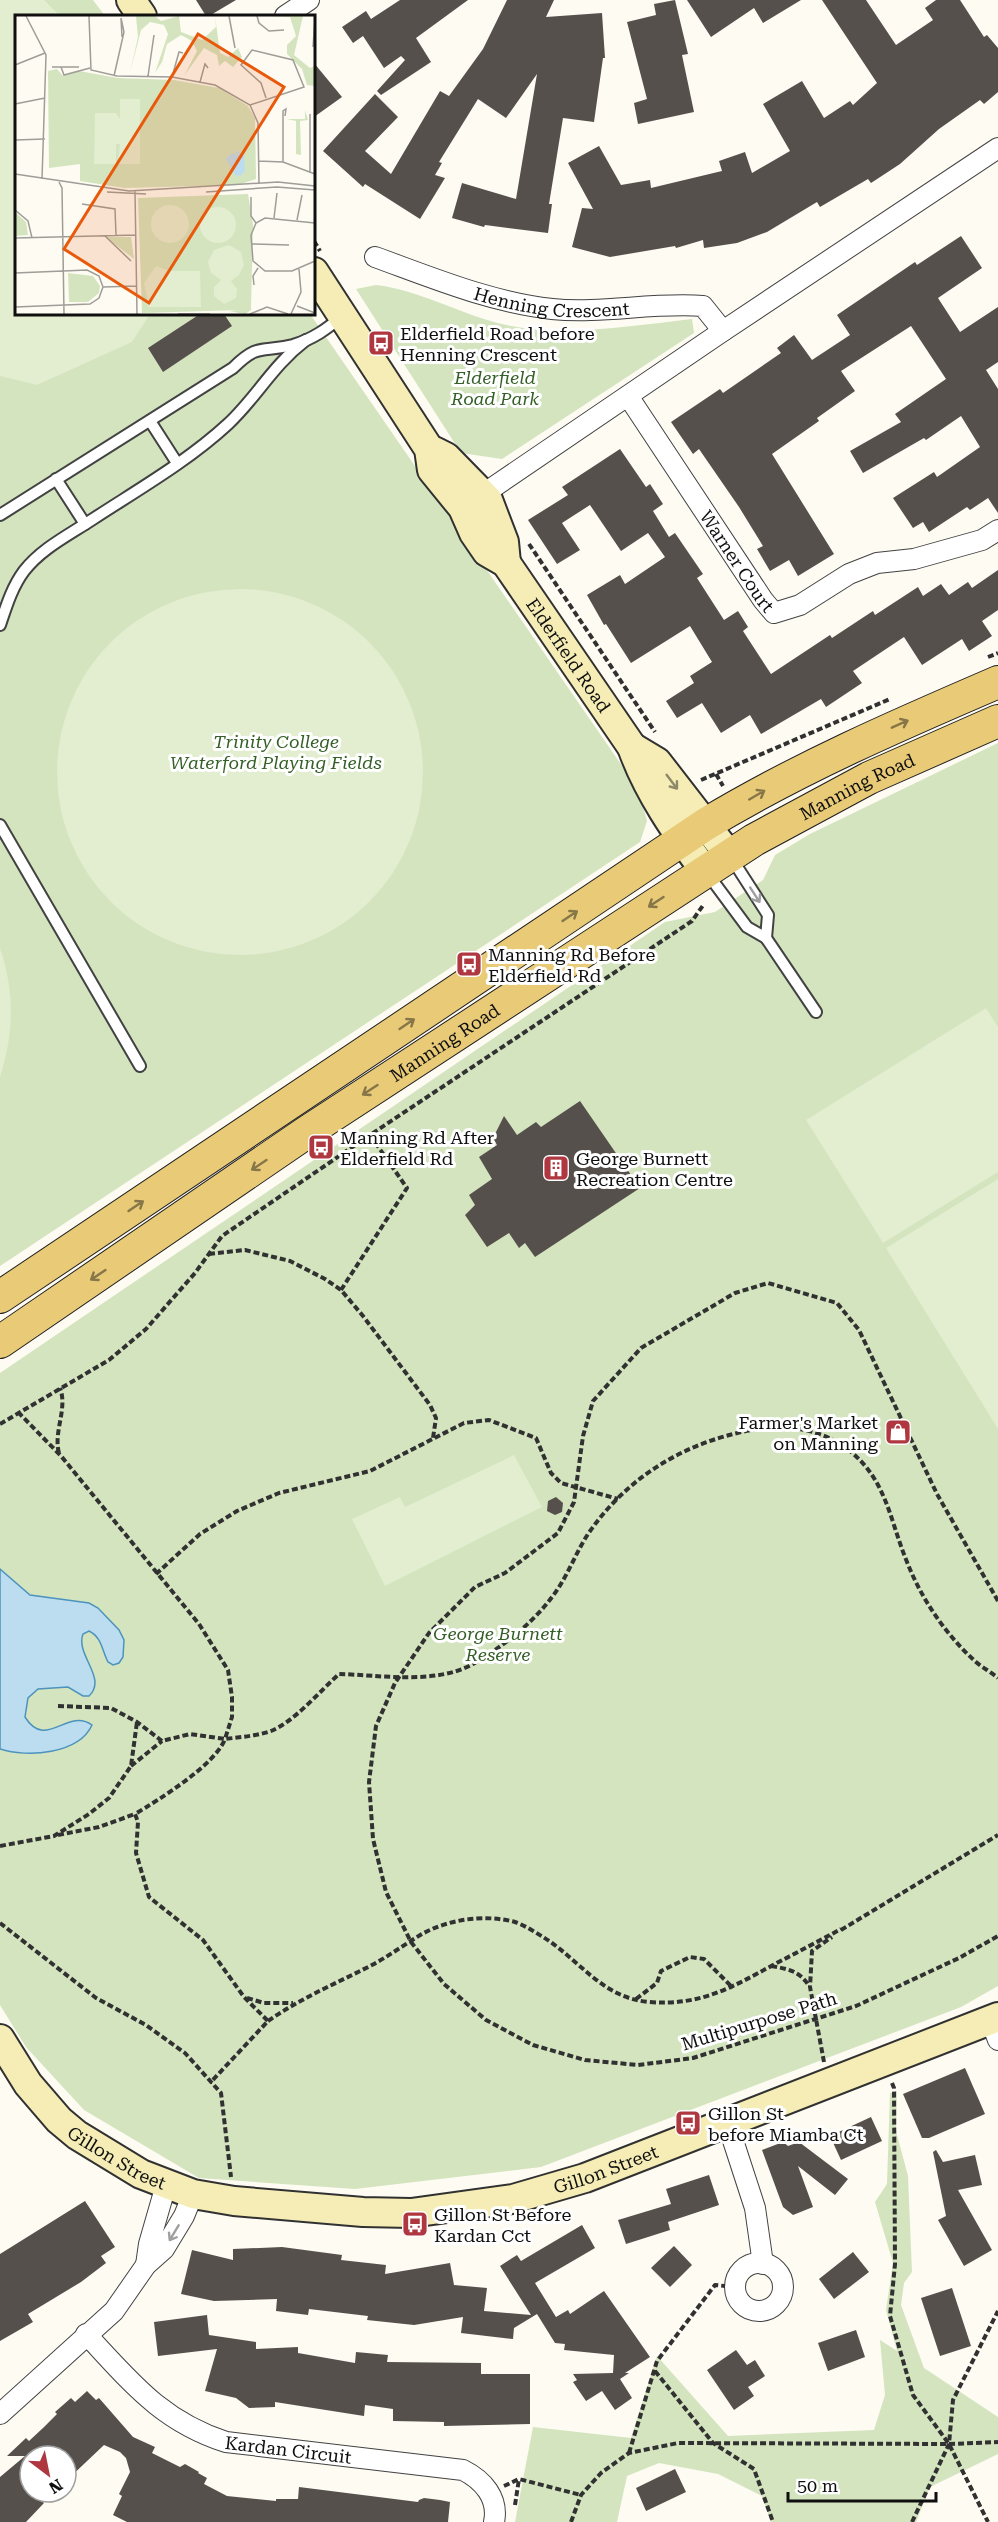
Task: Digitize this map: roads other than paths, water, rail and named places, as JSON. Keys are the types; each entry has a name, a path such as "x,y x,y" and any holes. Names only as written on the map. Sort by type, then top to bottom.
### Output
{"main road":[{"name":"Manning Road","path":"0,1297 694,833 771,786 993,670"},
{"name":"Manning Road","path":"0,1342 307,1132 869,778 998,721"}],"street":[{"path":"131,0 141,15"},
{"path":"286,15 309,0"},
{"path":"473,501 998,148"},
{"name":"Henning Crescent","path":"375,257 476,293 552,309 634,308 678,304 704,306 723,331"},
{"name":"Elderfield Road","path":"315,274 429,448 432,470 473,501 474,533 487,552 506,563 632,747 657,762 714,875"},
{"name":"Warner Court","path":"628,396 763,600 774,613 800,605 849,574 877,563 914,560 982,540 998,530"},
{"name":"Gillon Street","path":"0,2039 28,2084 59,2120 77,2135 119,2162 166,2185 193,2194 234,2201 363,2212 411,2213 513,2199 575,2181 828,2083 996,2026"},
{"path":"727,2122 755,2208 763,2264"},
{"path":"146,2265 149,2244 166,2185"},
{"path":"0,2414 86,2334 114,2312 146,2265 164,2249 184,2216 193,2194"},
{"path":"763,2264 773,2267 783,2280 783,2292 775,2306 760,2312 749,2309 740,2302 735,2287 738,2276 746,2267 763,2264"},
{"name":"Kardan Circuit","path":"86,2334 153,2404 194,2431 226,2442 463,2470 476,2476 486,2487 494,2508 494,2522"}],"lane":[{"path":"0,515 233,368 254,351 306,340 322,333 342,315"},
{"path":"0,625 13,589 23,572 40,553 177,463 228,424 275,368 306,340"},
{"path":"150,421 177,463"},
{"path":"56,479 85,524"},
{"path":"0,825 140,1066"},
{"path":"714,875 768,915 766,938"},
{"path":"714,875 721,890 747,927 766,938 816,1012"}],"water":[{"path":"0,1569 30,1595 89,1603 98,1608 119,1630 124,1640 123,1657 119,1663 113,1665 108,1662 97,1637 89,1631 83,1634 83,1650 95,1682 94,1689 89,1696 83,1696 68,1687 38,1689 28,1698 25,1717 33,1726 41,1730 49,1730 74,1721 83,1721 92,1725 85,1735 64,1748 38,1753 11,1752 0,1749"}],"place":[{"name":"Elderfield Road before Henning Crescent","path":"381,343"},
{"name":"Manning Rd Before Elderfield Rd","path":"469,964"},
{"name":"Manning Rd After Elderfield Rd","path":"321,1147"},
{"name":"George Burnett Recreation Centre","path":"556,1168"},
{"name":"Farmer's Market on Manning","path":"898,1432"},
{"name":"Gillon St before Miamba Ct","path":"688,2123"},
{"name":"Gillon St Before Kardan Cct","path":"415,2224"}],"park label":[{"name":"Elderfield Road Park","path":"495,388"},
{"name":"Trinity College Waterford Playing Fields","path":"276,751"},
{"name":"George Burnett Reserve","path":"498,1643"}]}
